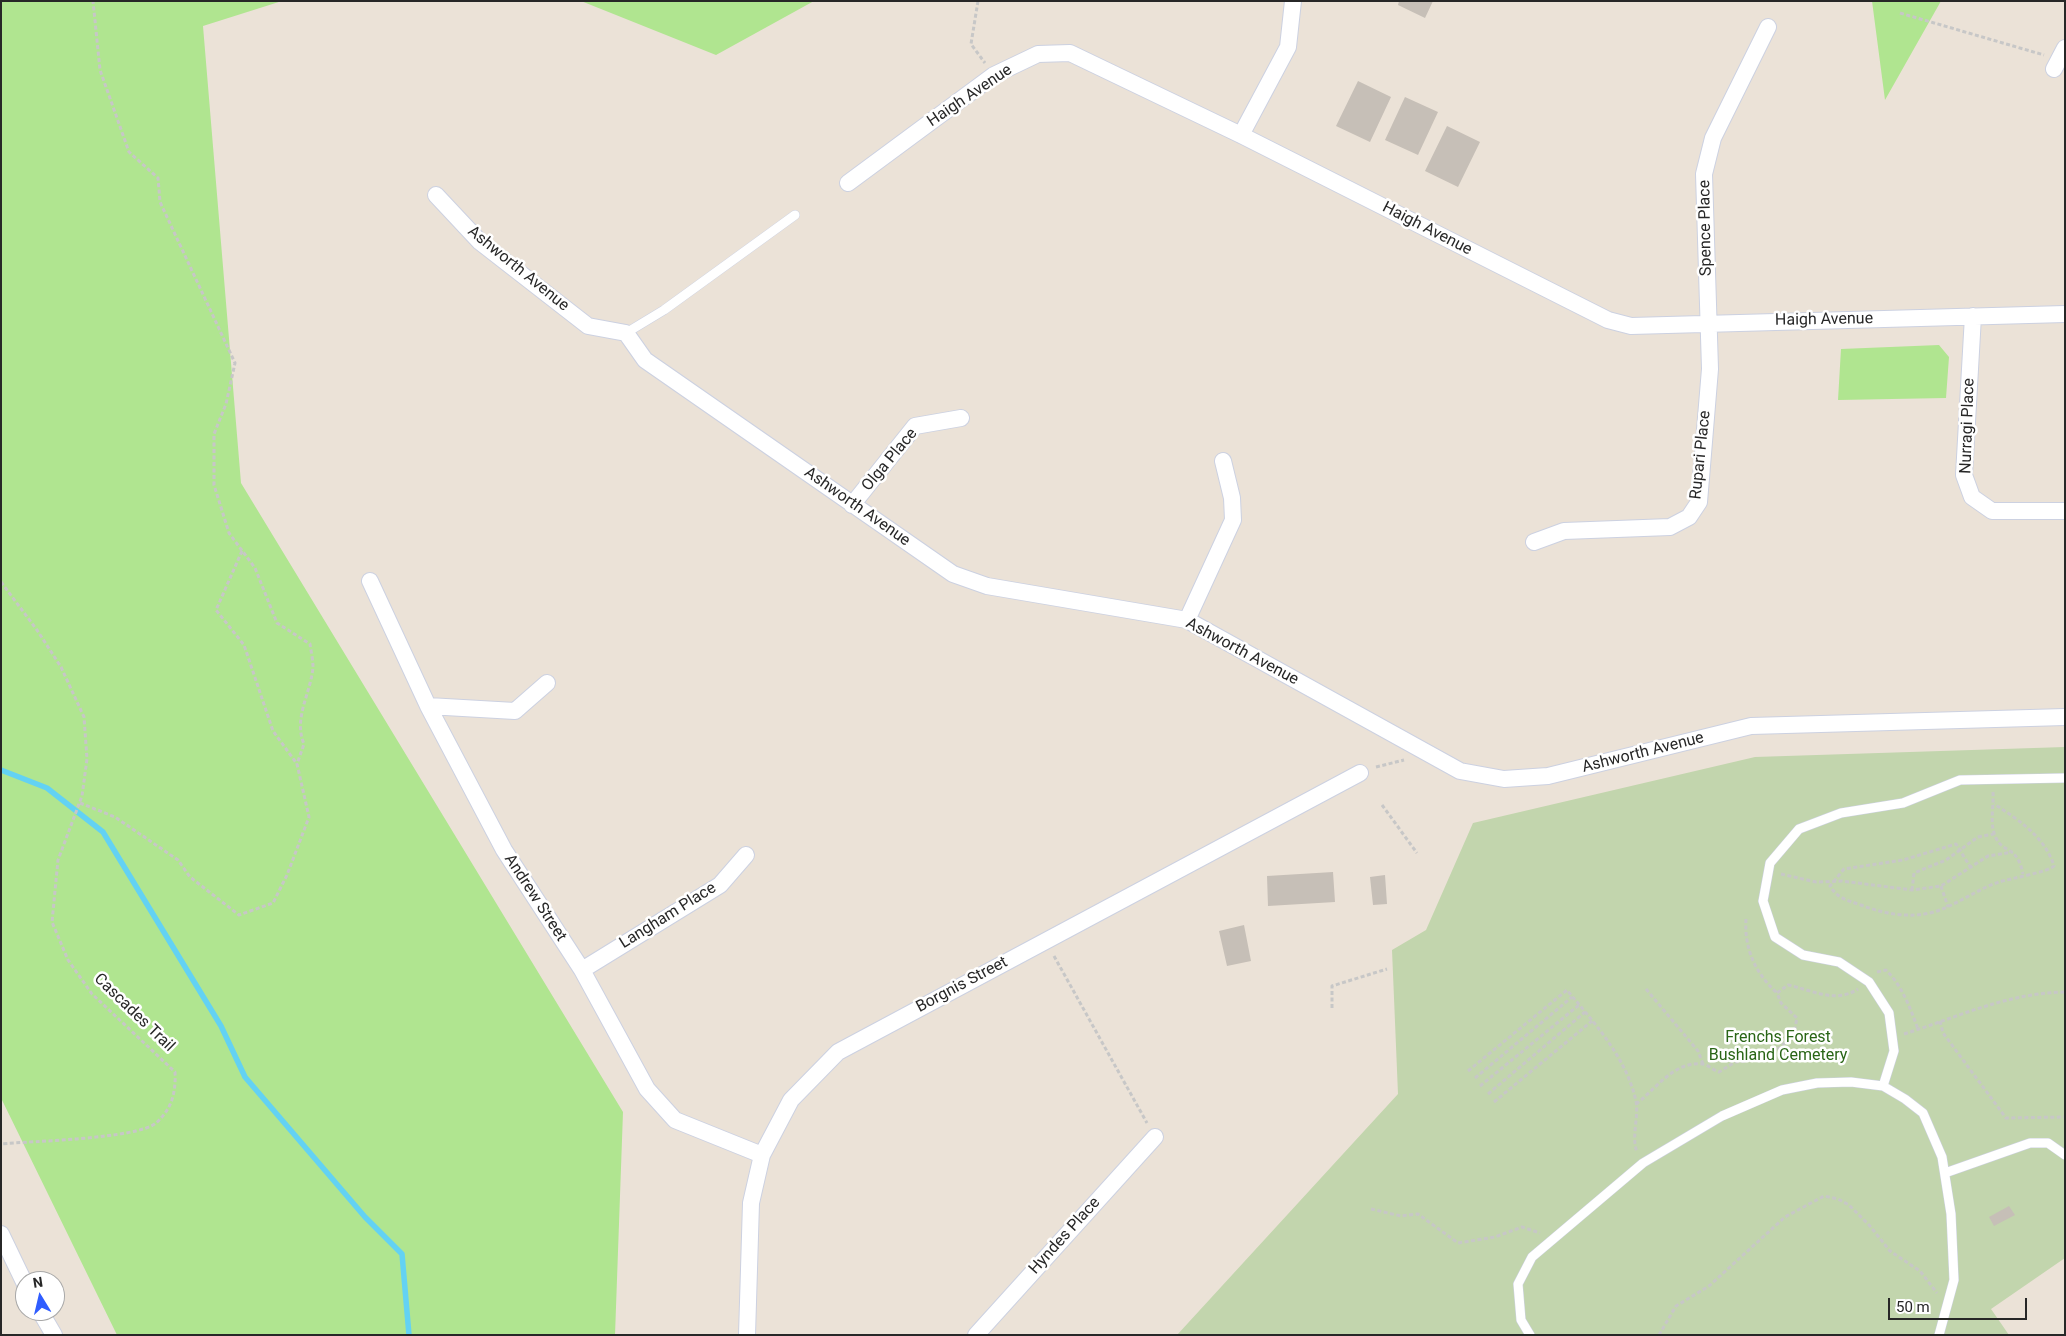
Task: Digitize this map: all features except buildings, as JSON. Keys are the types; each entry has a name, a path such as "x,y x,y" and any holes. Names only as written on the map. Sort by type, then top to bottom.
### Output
{"street":[{"path":"1241,135 1288,48 1293,1"},
{"name":"Spence Place","path":"1708,322 1704,174 1714,138 1768,27"},
{"name":"Haigh Avenue","path":"848,183 994,75 1038,54 1070,53 1241,135 1608,320 1631,326 1708,322 2065,314"},
{"name":"Ashworth Avenue","path":"436,196 480,242 588,326 626,333 645,360 953,574 987,586 1187,620 1460,771 1504,779 1548,776 1751,726 2065,717"},
{"name":"Nurragi Place","path":"1973,316 1964,475 1972,497 1992,511 2065,512"},
{"name":"Rupari Place","path":"1534,542 1564,531 1670,527 1689,516 1699,502 1710,369 1708,322"},
{"name":"Olga Place","path":"852,505 915,426 961,418"},
{"path":"1187,620 1233,520 1232,498 1224,462"},
{"name":"Andrew Street","path":"370,581 428,706 504,850 582,970 647,1089 674,1120 762,1155"},
{"path":"428,706 515,711 547,683"},
{"name":"Borgnis Street","path":"747,1335 751,1203 762,1155 791,1100 838,1052 1360,772"},
{"name":"Langham Place","path":"582,970 720,884 746,855"},
{"name":"Hyndes Place","path":"976,1335 1155,1137"},
{"path":"1,1234 19,1271"},
{"path":"46,1321 54,1335"}],"lane":[{"path":"626,333 664,310 795,215"},
{"path":"1883,1086 1894,1051 1889,1013 1869,982 1839,962 1803,955 1775,937 1763,901 1770,863 1799,829 1841,812 1903,803 1960,780 2065,778"},
{"path":"1530,1335 1521,1320 1518,1284 1532,1257 1644,1163 1722,1116 1782,1090 1817,1083 1851,1082 1883,1086 1905,1099 1923,1113 1942,1157 1951,1214 1954,1280 1939,1335"},
{"path":"1944,1173 2030,1143 2048,1143 2065,1155"}],"path":[{"path":"93,1 100,70 128,152 158,178 160,202 235,363 226,404 214,434 214,486 228,533 255,568 277,623 310,644 313,667 303,704 300,736 304,744 297,764"},
{"path":"978,1 971,44 994,75"},
{"path":"1900,13 2059,59"},
{"path":"80,803 115,818 178,860 190,877 239,915 273,902 298,847 309,817 297,764 273,731 244,645 216,610 242,550"},
{"name":"Cascades Trail","path":"1,582 38,630 61,667 84,717 87,759 80,803 58,860 52,922 68,960 92,994 175,1072 176,1090 169,1108 155,1124 133,1133 1,1144"},
{"path":"1360,772 1409,759 1421,749"},
{"path":"1992,779 1994,834 1997,841 2020,859 2023,874"},
{"path":"1382,804 1417,853"},
{"path":"1971,868 1956,844 1903,860 1844,869 1830,886 1836,896 1866,908 1903,916 1934,912 1948,907 1992,884 2023,874 2049,871 2054,866 2050,853 2042,842 2018,820 1994,804"},
{"path":"1912,890 1914,873 1946,860 1978,837 1994,834"},
{"path":"1768,872 1816,882 1834,881 1912,890 1941,886 1988,856 2013,852"},
{"path":"1941,886 1948,907"},
{"path":"1636,1104 1666,1077 1684,1066 1703,1064 1719,1072 1735,1062 1747,1061 1762,1052 1780,1048 1794,1034 1797,1018 1781,1003 1777,992 1769,985 1750,957 1745,936 1746,919"},
{"path":"1045,941 1155,1137"},
{"path":"1332,1008 1332,986 1387,969"},
{"path":"1777,992 1788,985 1830,997 1850,994 1869,982 1877,972 1886,970 1905,996 1918,1030"},
{"path":"1646,989 1698,1051 1703,1064"},
{"path":"1468,1072 1567,990 1618,1056 1629,1077 1636,1104 1636,1148 1644,1163"},
{"path":"1892,1034 1905,1034 1918,1030 1988,1004 2040,993 2065,992"},
{"path":"1475,1078 1572,997"},
{"path":"1480,1086 1579,1005"},
{"path":"1488,1094 1585,1012"},
{"path":"1494,1102 1592,1021"},
{"path":"1940,1021 1943,1033 2006,1118 2065,1117"},
{"path":"1659,1335 1676,1306 1708,1286 1785,1217 1824,1196 1838,1199 1849,1205 1869,1225 1890,1251 1920,1271 1940,1298 1949,1300"},
{"path":"1372,1209 1401,1216 1418,1214 1458,1243 1495,1237 1522,1227 1534,1230 1553,1240"}],"green space":[{"path":"1,1 282,1 203,26 241,483 623,1112 615,1335 117,1335 1,1098"},
{"path":"581,1 814,1 716,55"},
{"path":"1872,1 1941,1 1885,100"},
{"path":"1939,345 1949,357 1946,398 1838,400 1841,349"},
{"name":"Frenchs Forest Bushland Cemetery","path":"2065,747 2065,1258 1991,1309 2009,1335 1177,1335 1398,1094 1392,950 1426,930 1473,823 1755,757"}],"waterway":[{"path":"1,770 47,788 103,832 221,1026 245,1077 365,1217 402,1254 409,1335"}]}
